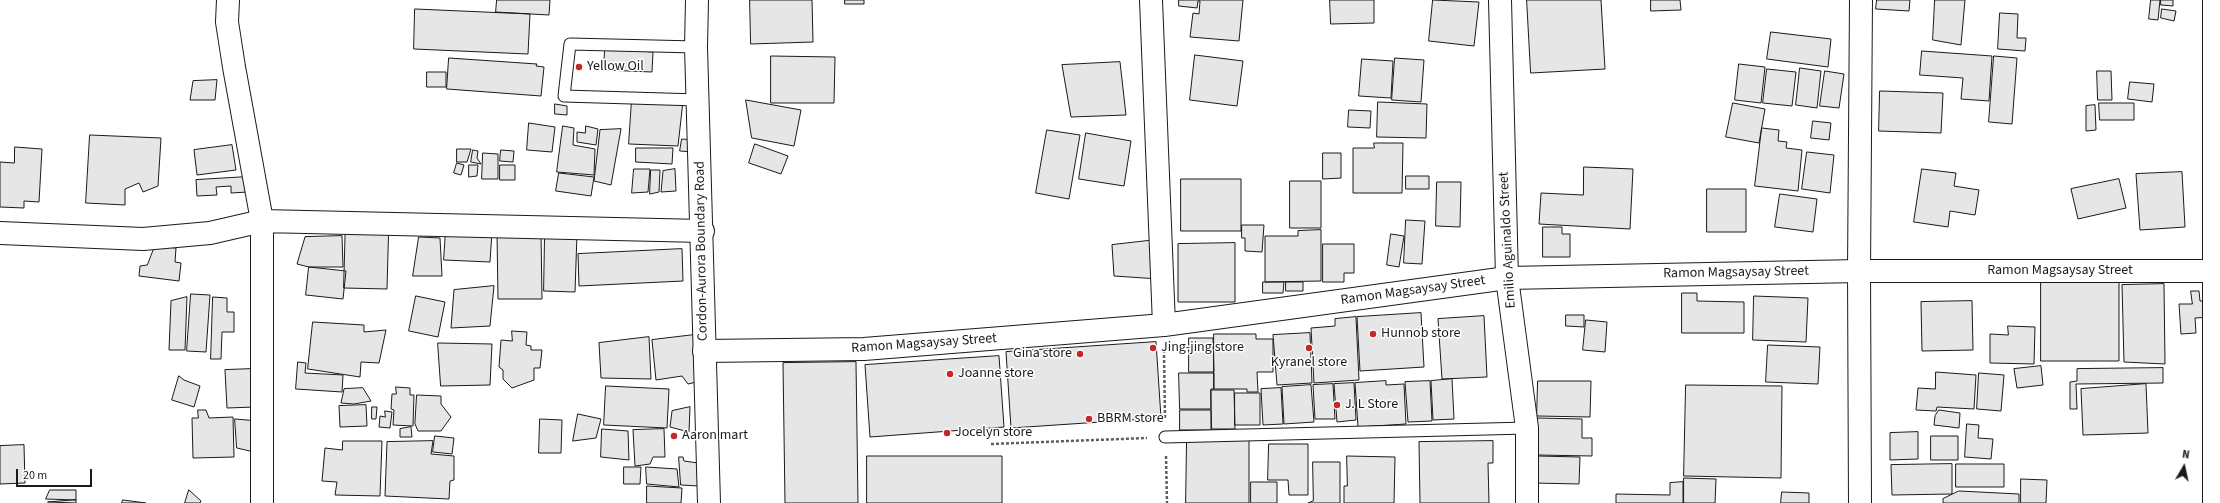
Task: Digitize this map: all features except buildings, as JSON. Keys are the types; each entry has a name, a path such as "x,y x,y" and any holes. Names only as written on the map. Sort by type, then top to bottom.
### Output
{"street":[{"path":"228,0 228,22 234,67 262,221 262,503"},
{"name":"Cordon-Aurora Boundary Road","path":"697,0 696,47 703,231 704,351 709,503"},
{"path":"1151,0 1164,325"},
{"name":"Emilio Aguinaldo Street","path":"1500,0 1507,278 1527,428 1527,503"},
{"path":"1860,503 1859,271 1861,0"},
{"path":"2214,0 2217,271 2214,503"},
{"path":"0,233 143,239 210,233 262,221 703,231"},
{"name":"Ramon Magsaysay Street","path":"704,351 864,349 1164,325 1507,278 1859,271 2217,271"}],"lane":[{"path":"696,47 570,44 564,96 698,100"},
{"path":"1165,437 1527,428"}],"path":[{"path":"1164,325 1167,503"},
{"path":"991,444 1165,437"}],"place":[{"name":"Yellow Oil","path":"579,67"},
{"name":"Hunnob store","path":"1373,334"},
{"name":"Jing-jing store","path":"1153,348"},
{"name":"Kyranel store","path":"1309,348"},
{"name":"Gina store","path":"1080,354"},
{"name":"Joanne store","path":"950,374"},
{"name":"J. L Store","path":"1337,405"},
{"name":"BBRM store","path":"1089,419"},
{"name":"Jocelyn store","path":"947,433"},
{"name":"Aaron mart","path":"674,436"}]}
